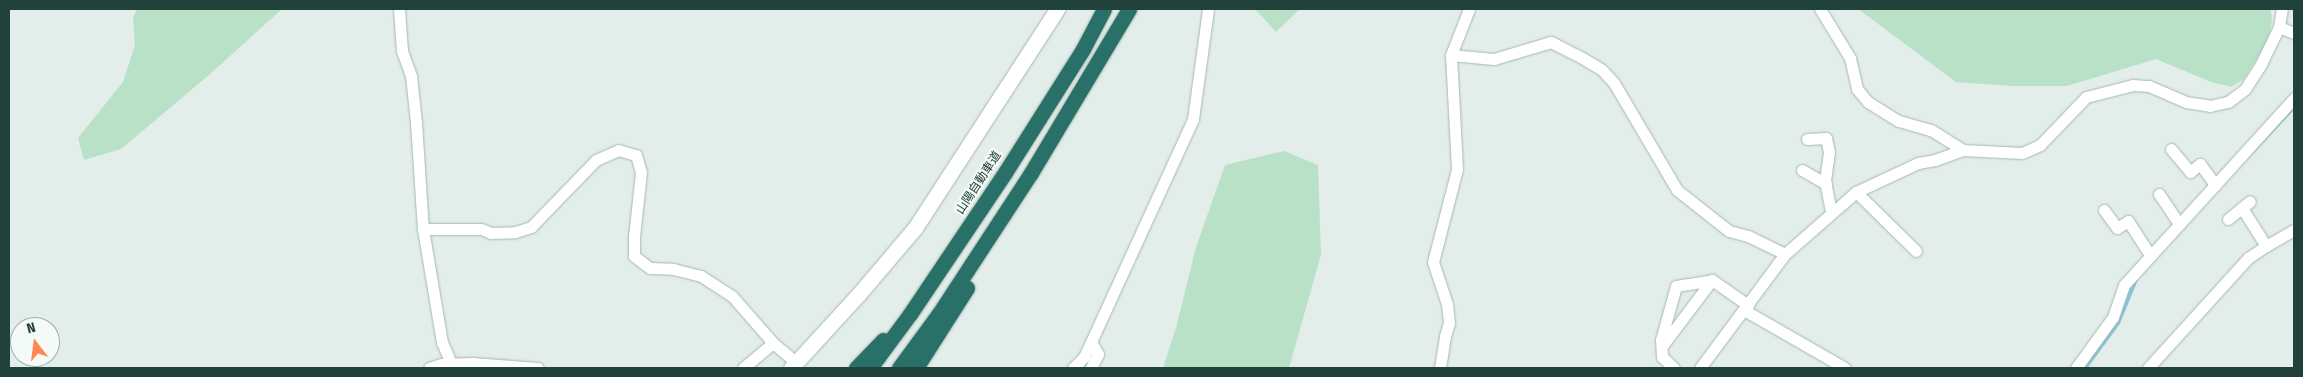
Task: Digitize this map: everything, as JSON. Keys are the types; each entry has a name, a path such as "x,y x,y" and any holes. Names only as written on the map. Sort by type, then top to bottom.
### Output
{"highway":[{"name":"山陽自動車道","path":"870,368 910,314 1006,171 1083,49 1104,9"},
{"path":"916,368 991,248 1032,173 1129,9"},
{"path":"899,368 938,315 1032,173"},
{"path":"856,368 910,314"}],"street":[{"path":"399,9 402,51 411,76 423,229 442,342 449,367"},
{"path":"423,229 481,229 491,233 515,232 531,227 596,160 618,150 636,155 641,172 634,236 634,256 650,268 673,269 701,276 732,296 794,365 914,228 1057,9"},
{"path":"1073,368 1084,357 1193,119 1208,9"},
{"path":"1440,368 1449,323 1447,304 1433,262 1457,169 1451,55 1468,9"},
{"path":"1820,9 1850,58 1857,89 1868,102 1899,121 1931,130 1963,150"},
{"path":"1700,368 1785,254 1856,192 1918,163 1935,160 1963,150 2022,153 2040,145 2086,97 2133,85 2149,86 2186,102 2210,106 2228,102 2245,89 2279,27 2282,9"},
{"path":"2279,27 2294,33"},
{"path":"1451,55 1494,59 1551,42 1584,59 1602,70 1614,83 1677,190 1729,231 1748,236 1785,254"},
{"path":"2076,368 2113,317 2124,284 2294,98"},
{"path":"1807,138 1826,138 1828,152 1826,184 1831,212"},
{"path":"2171,149 2190,172 2200,164 2215,185"},
{"path":"1935,160 1944,168"},
{"path":"1802,170 1826,184"},
{"path":"1856,192 1916,250"},
{"path":"2159,194 2179,224"},
{"path":"2228,219 2246,204 2266,246"},
{"path":"2104,210 2117,228 2128,221 2150,255"},
{"path":"2148,368 2248,258 2294,230"},
{"path":"1661,346 1712,280"},
{"path":"1674,368 1662,357 1661,340 1676,286 1712,280 1746,308 1845,368"},
{"path":"1091,342 1098,354 1091,368"},
{"path":"743,368 773,343"},
{"path":"429,368 441,364 449,367 481,363 538,368"}],"green space":[{"path":"137,9 282,9 209,75 121,149 84,160 78,138 123,82 135,45 133,18"},
{"path":"1255,9 1300,9 1276,32"},
{"path":"1858,9 2270,9 2272,18 2269,39 2244,79 2231,87 2211,82 2156,59 2067,86 2011,86 1956,82"},
{"path":"1284,151 1318,165 1321,255 1289,368 1163,368 1176,328 1196,247 1225,165"}],"waterway":[{"path":"2248,156 2294,107"},
{"path":"2085,368 2118,323 2137,277"}]}
